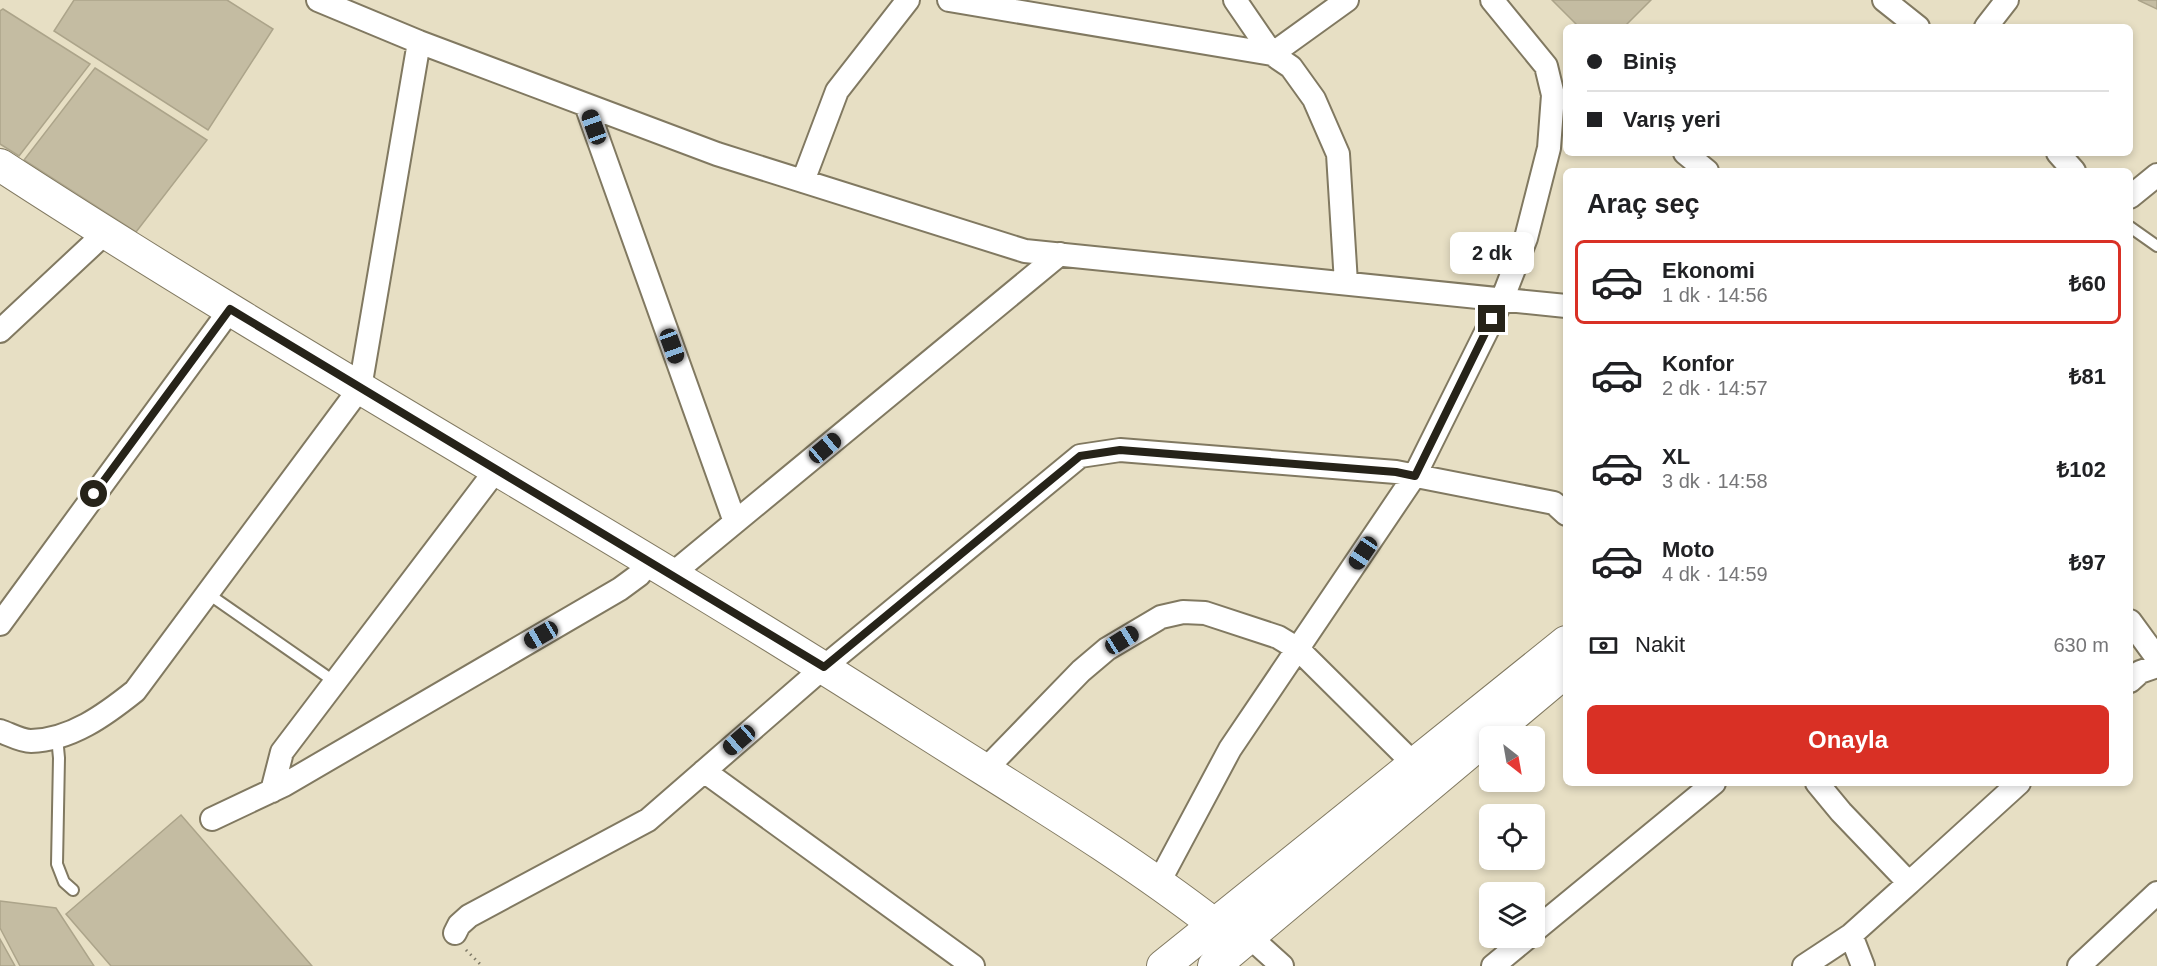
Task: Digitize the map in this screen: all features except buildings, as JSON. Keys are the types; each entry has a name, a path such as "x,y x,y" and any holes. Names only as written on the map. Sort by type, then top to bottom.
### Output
{"street":[{"path":"318,0 419,42 717,154 1025,251 1563,306"},
{"path":"803,181 837,91 908,0"},
{"path":"949,0 1272,54 1347,0"},
{"path":"1235,0 1272,54 1291,67 1314,99 1338,154 1346,283"},
{"path":"1884,0 1914,24"},
{"path":"1988,24 2007,0"},
{"path":"1159,882 1230,749 1415,476 1502,300 1526,238 1549,148 1556,66 1497,2"},
{"path":"0,731 29,741 57,737 110,711 135,691 360,388 419,42"},
{"path":"586,105 735,522"},
{"path":"1689,156 1703,168"},
{"path":"2061,156 2071,168"},
{"path":"0,165 105,233 824,667 1159,882 1215,925 1250,938 1282,966"},
{"path":"2133,194 2157,175"},
{"path":"0,331 105,233"},
{"path":"212,819 272,790 620,589 639,575 661,569 735,522 1060,254"},
{"path":"0,624 230,309"},
{"path":"455,933 459,925 469,916 648,820 824,667 1080,456 1120,450 1396,472 1554,503 1563,511"},
{"path":"272,790 282,752 496,470"},
{"path":"985,770 1081,671 1107,649 1161,617 1183,612 1205,613 1278,638 1298,649 1414,764"},
{"path":"2133,625 2157,658"},
{"path":"1164,966 1563,644"},
{"path":"2133,678 2140,672 2157,666"},
{"path":"1214,966 1563,674"},
{"path":"704,771 973,966"},
{"path":"1545,922 1710,786"},
{"path":"1819,786 1841,812 1909,883"},
{"path":"1804,966 1851,935 2016,786"},
{"path":"2079,966 2157,893"},
{"path":"1209,966 1215,925"},
{"path":"1851,935 1863,966"},
{"path":"1493,966 1515,948"}],"lane":[{"path":"2133,229 2157,246"},
{"path":"207,593 335,682"},
{"path":"57,737 59,758 57,864 64,882 74,890"}],"route":[{"path":"94,494 230,309 824,667 1080,456 1120,450 1396,472 1415,476 1492,319"}]}
